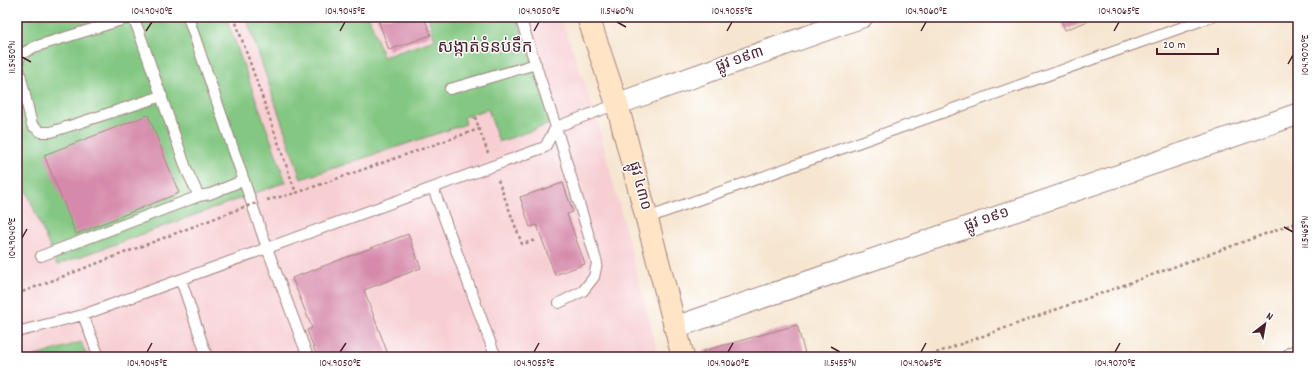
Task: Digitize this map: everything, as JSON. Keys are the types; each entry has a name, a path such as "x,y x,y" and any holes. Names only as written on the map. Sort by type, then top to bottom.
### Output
{"street":[{"name":"ផ្លូវ ៤៣០","path":"588,17 618,104 683,357"},
{"name":"ផ្លូវ ១៩៣","path":"618,104 862,17"},
{"name":"ផ្លូវ ១៩១","path":"676,326 1298,114"},
{"path":"1293,357 1298,355"}],"lane":[{"path":"188,17 267,248 308,357"},
{"path":"520,17 556,127 597,263 594,277 583,291 559,303"},
{"path":"647,218 1211,17"},
{"path":"162,96 51,132 41,132 32,124 18,65 20,55 34,47 124,19 133,19 162,96 187,171 200,196"},
{"path":"450,89 536,64"},
{"path":"17,332 83,315 545,147 556,127 618,104"},
{"path":"41,256 244,180"},
{"path":"433,188 493,350 497,357"},
{"path":"181,280 207,357"},
{"path":"83,315 99,357"}],"path":[{"path":"234,17 296,193"},
{"path":"475,117 522,244 536,240"},
{"path":"17,294 241,208 296,193 479,129"},
{"path":"925,357 1298,222"}],"shaded area":[{"path":"17,17 561,17 595,113 659,357 17,357"}],"green space":[{"path":"17,17 226,17 286,182 57,265 17,168"},
{"path":"246,17 369,17 383,57 435,40 428,17 517,17 553,123 499,142 488,109 464,117 466,124 301,179"},
{"path":"81,342 87,357 32,357"}],"building":[{"path":"377,17 424,17 431,35 389,50"},
{"path":"1060,17 1098,17 1065,30"},
{"path":"148,115 179,193 76,234 44,155"},
{"path":"563,183 573,212 567,214 585,264 555,275 537,225 530,227 520,197"},
{"path":"408,234 421,268 364,290 389,357 317,357 307,330 312,328 292,278"},
{"path":"797,325 806,357 705,357 703,351"}],"district":[{"name":"សង្កាត់ទំនប់ទឹក","path":"485,49"}]}
